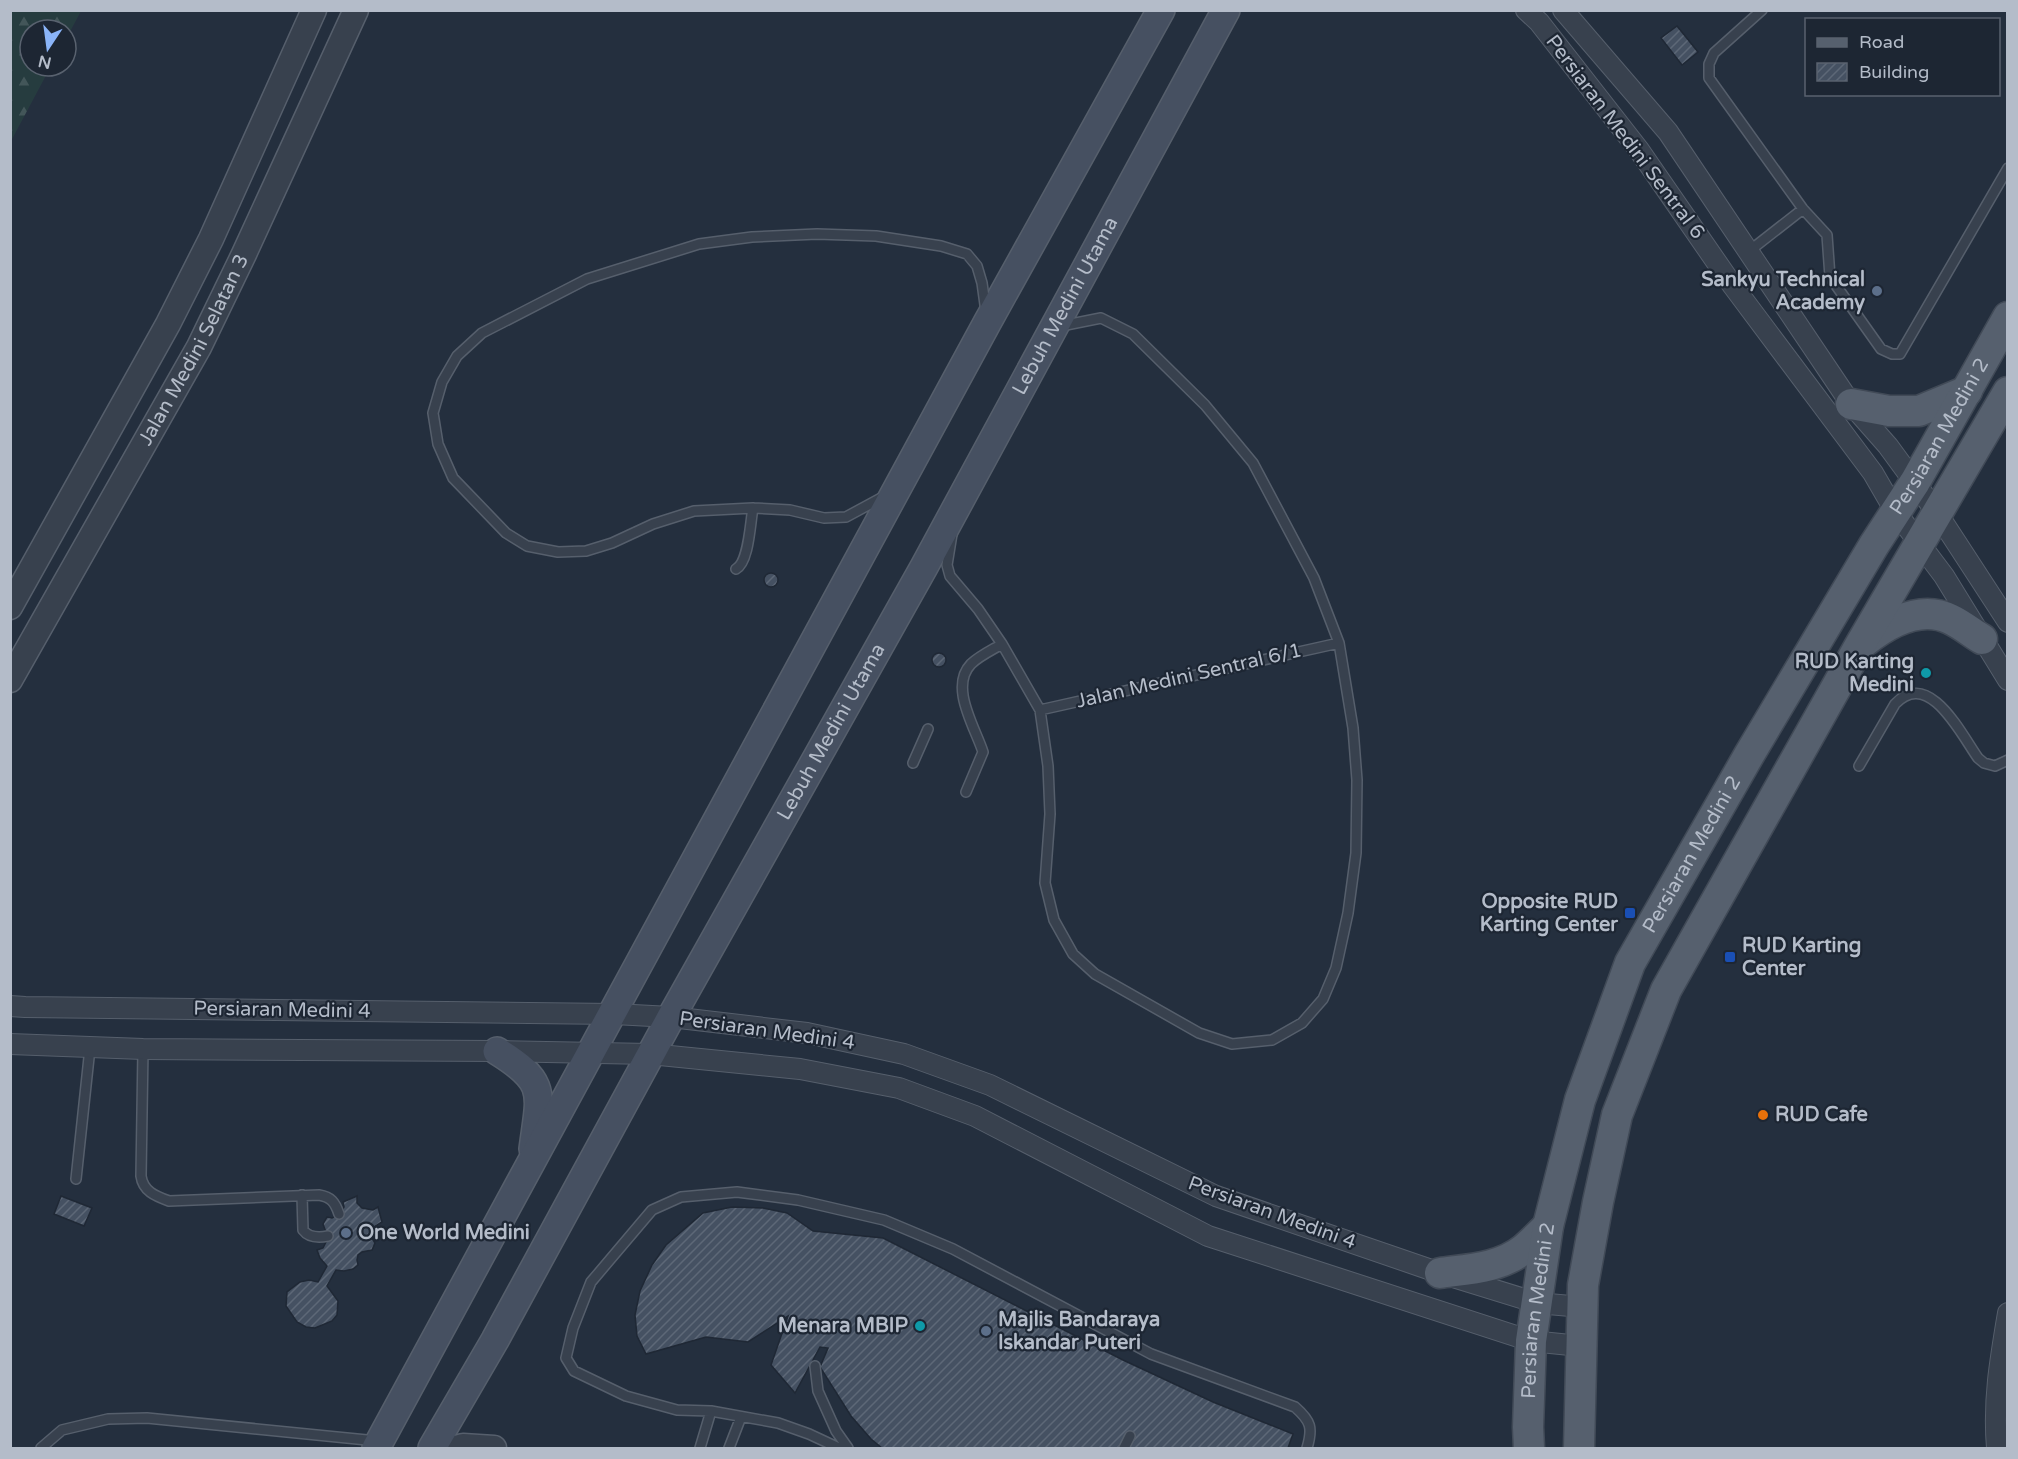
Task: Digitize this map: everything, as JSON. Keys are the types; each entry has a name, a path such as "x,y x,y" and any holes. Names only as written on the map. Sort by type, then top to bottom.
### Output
{"main road":[{"path":"377,1445 614,1014 987,323 1161,10"},
{"name":"Lebuh Medini Utama","path":"432,1449 495,1340 650,1054 953,514 1226,10"},
{"name":"Persiaran Medini 2","path":"1529,1449 1531,1341 1548,1226 1580,1100 1630,963 1749,755 1895,511 1915,482 2007,317"},
{"path":"1851,404 1889,411 1919,411 1967,391"},
{"name":"Persiaran Medini 2","path":"1579,1449 1583,1285 1590,1244 1617,1115 1666,990 1860,645 2007,392"},
{"path":"1860,645 1893,623 1926,613 1949,618 1982,639"},
{"path":"497,1051 520,1066 537,1087 539,1099 532,1162"},
{"path":"1440,1273 1495,1265 1524,1249 1548,1226"}],"street":[{"name":"Jalan Medini Selatan 3","path":"10,607 168,324 211,239 314,10"},
{"name":"Jalan Medini Selatan 3","path":"10,680 199,347 249,244 356,10"},
{"name":"Persiaran Medini Sentral 6","path":"1526,10 1539,22 1639,150 1733,286 1873,472 1895,511 1944,576 2007,680"},
{"name":"Persiaran Medini Sentral 6","path":"1563,10 1668,132 1851,404 1888,446 1937,513 2007,622"},
{"name":"Persiaran Medini 4","path":"10,1006 614,1014 671,1017 807,1033 904,1054 990,1085 1216,1196 1440,1273 1537,1303 1582,1307"},
{"name":"Persiaran Medini 4","path":"10,1044 143,1049 650,1054 800,1069 899,1088 975,1116 1208,1236 1531,1341 1580,1346"},
{"path":"1997,1449 1995,1421 1997,1379 2006,1326"},
{"path":"456,1449 463,1446 494,1449"}],"lane":[{"path":"1762,10 1714,53 1709,64 1709,78 1803,209 1827,235 1830,277 1881,349 1892,354 1900,354 2007,168"},
{"path":"1748,252 1803,209"},
{"path":"899,488 846,517 824,518 790,510 753,508 694,511 653,524 612,543 586,551 558,552 527,546 506,532 453,478 438,444 434,413 442,382 457,356 483,333 587,279 699,244 752,237 817,234 876,236 941,246 967,254 977,266 982,283 987,323"},
{"path":"953,514 952,544 947,566 950,576 978,609 1002,644 1040,710 1048,766 1050,814 1045,883 1054,920 1073,954 1095,974 1199,1033 1232,1044 1272,1040 1302,1023 1323,999 1336,968 1348,912 1356,853 1358,780 1353,729 1339,643 1314,578 1253,463 1205,405 1133,334 1101,318 1056,327"},
{"path":"735,569 743,564 753,508"},
{"name":"Jalan Medini Sentral 6/1","path":"1040,710 1339,643"},
{"path":"966,792 984,752 962,694 962,682 972,663 1002,644"},
{"path":"1859,765 1895,704 1903,696 1915,693 1924,693 1936,700 1984,763 1995,766 2007,760"},
{"path":"913,763 928,729"},
{"path":"75,1179 90,1048"},
{"path":"143,1049 141,1176 142,1185 153,1195 169,1201 319,1195 330,1197 339,1214"},
{"path":"839,1449 809,1434 778,1423 711,1411 677,1410 626,1396 574,1371 566,1358 573,1328 591,1282 652,1210 681,1197 737,1192 798,1200 884,1220 953,1249 1151,1354 1295,1407 1306,1416 1310,1425 1311,1436 1307,1449"},
{"path":"302,1195 303,1230 313,1237 328,1236"},
{"path":"815,1366 818,1391 836,1431 848,1449"},
{"path":"700,1449 711,1411"},
{"path":"729,1449 741,1417"},
{"path":"41,1449 62,1430 108,1419 147,1418 377,1445"},
{"path":"1124,1449 1130,1436"}],"green space":[{"path":"11,10 81,11 77,18 18,18 18,78 45,78 11,141"}],"building":[{"path":"1677,26 1698,52 1682,65 1661,38"},
{"path":"768,573 774,573 778,580 774,587 768,587 764,583 764,577"},
{"path":"936,653 942,653 946,660 942,667 936,667 932,663 932,657"},
{"path":"61,1196 92,1208 84,1226 54,1214"},
{"path":"357,1196 357,1203 362,1208 373,1210 378,1207 382,1222 372,1231 375,1243 372,1250 358,1255 358,1265 353,1269 336,1270 327,1286 338,1301 337,1315 332,1321 315,1328 306,1327 297,1322 286,1306 287,1292 300,1282 309,1280 318,1282 327,1266 317,1250 323,1248 328,1238 323,1224 327,1217 332,1218 341,1213 344,1207 343,1202"},
{"name":"Menara MBIP","path":"732,1207 763,1208 787,1213 813,1231 883,1238 1123,1360 1213,1402 1293,1434 1288,1448 882,1448 851,1416 820,1367 828,1348 820,1347 795,1393 771,1365 788,1316 748,1342 706,1337 646,1354 637,1336 635,1315 640,1291 652,1265 666,1245 703,1213"}],"place":[{"name":"Sankyu Technical Academy","path":"1877,291"},
{"name":"RUD Karting Medini","path":"1926,673"},
{"name":"Opposite RUD Karting Center","path":"1630,913"},
{"name":"RUD Karting Center","path":"1730,957"},
{"name":"RUD Cafe","path":"1763,1115"},
{"name":"One World Medini","path":"346,1233"},
{"name":"Menara MBIP","path":"920,1326"},
{"name":"Majlis Bandaraya Iskandar Puteri","path":"986,1331"}]}
